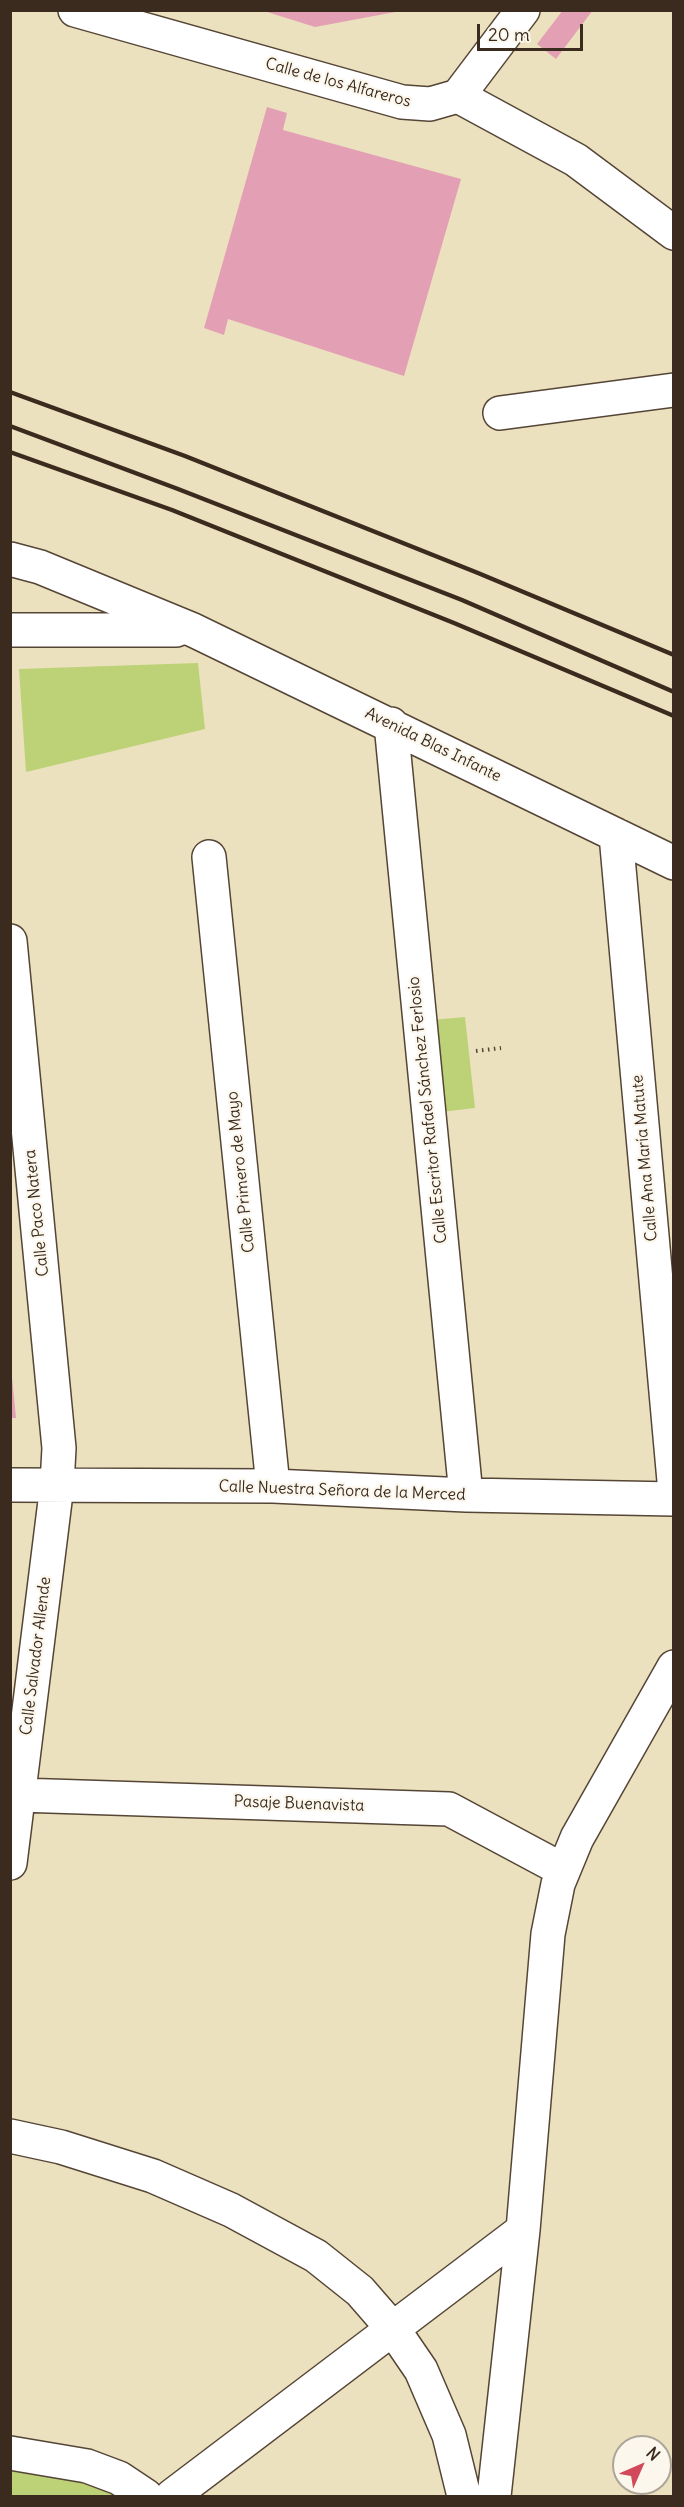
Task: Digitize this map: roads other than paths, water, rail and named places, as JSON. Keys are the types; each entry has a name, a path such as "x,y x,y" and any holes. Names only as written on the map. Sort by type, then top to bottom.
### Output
{"street":[{"name":"Calle de los Alfareros","path":"75,10 402,102 430,104 458,96"},
{"path":"524,10 458,96 576,160 674,233"},
{"path":"500,413 674,390"},
{"name":"Avenida Blas Infante","path":"10,559 40,567 193,630 674,863"},
{"name":"Avenida Blas Infante","path":"10,630 193,630"},
{"name":"Calle Escritor Rafael Sánchez Ferlosio","path":"391,724 466,1495"},
{"name":"Calle Ana María Matute","path":"616,835 674,1481"},
{"name":"Calle Primero de Mayo","path":"209,857 273,1486"},
{"name":"Calle Paco Natera","path":"10,941 60,1448 57,1485"},
{"name":"Calle Nuestra Señora de la Merced","path":"10,1485 273,1486 466,1495 674,1499"},
{"name":"Calle Salvador Allende","path":"10,1863 57,1485"},
{"path":"494,2496 523,2230 548,1934 563,1870 577,1838 674,1667"},
{"name":"Pasaje Buenavista","path":"19,1795 449,1809 563,1870"},
{"path":"10,2136 61,2147 153,2176 231,2210 316,2256 360,2291 393,2328 421,2370 449,2435 464,2496"},
{"path":"172,2496 523,2230"},
{"path":"10,2452 87,2466 119,2478 146,2496"}],"railway":[{"path":"10,392 185,456 478,573 674,655"},
{"path":"10,426 462,600 674,692"},
{"path":"10,452 172,510 454,623 674,716"}]}
